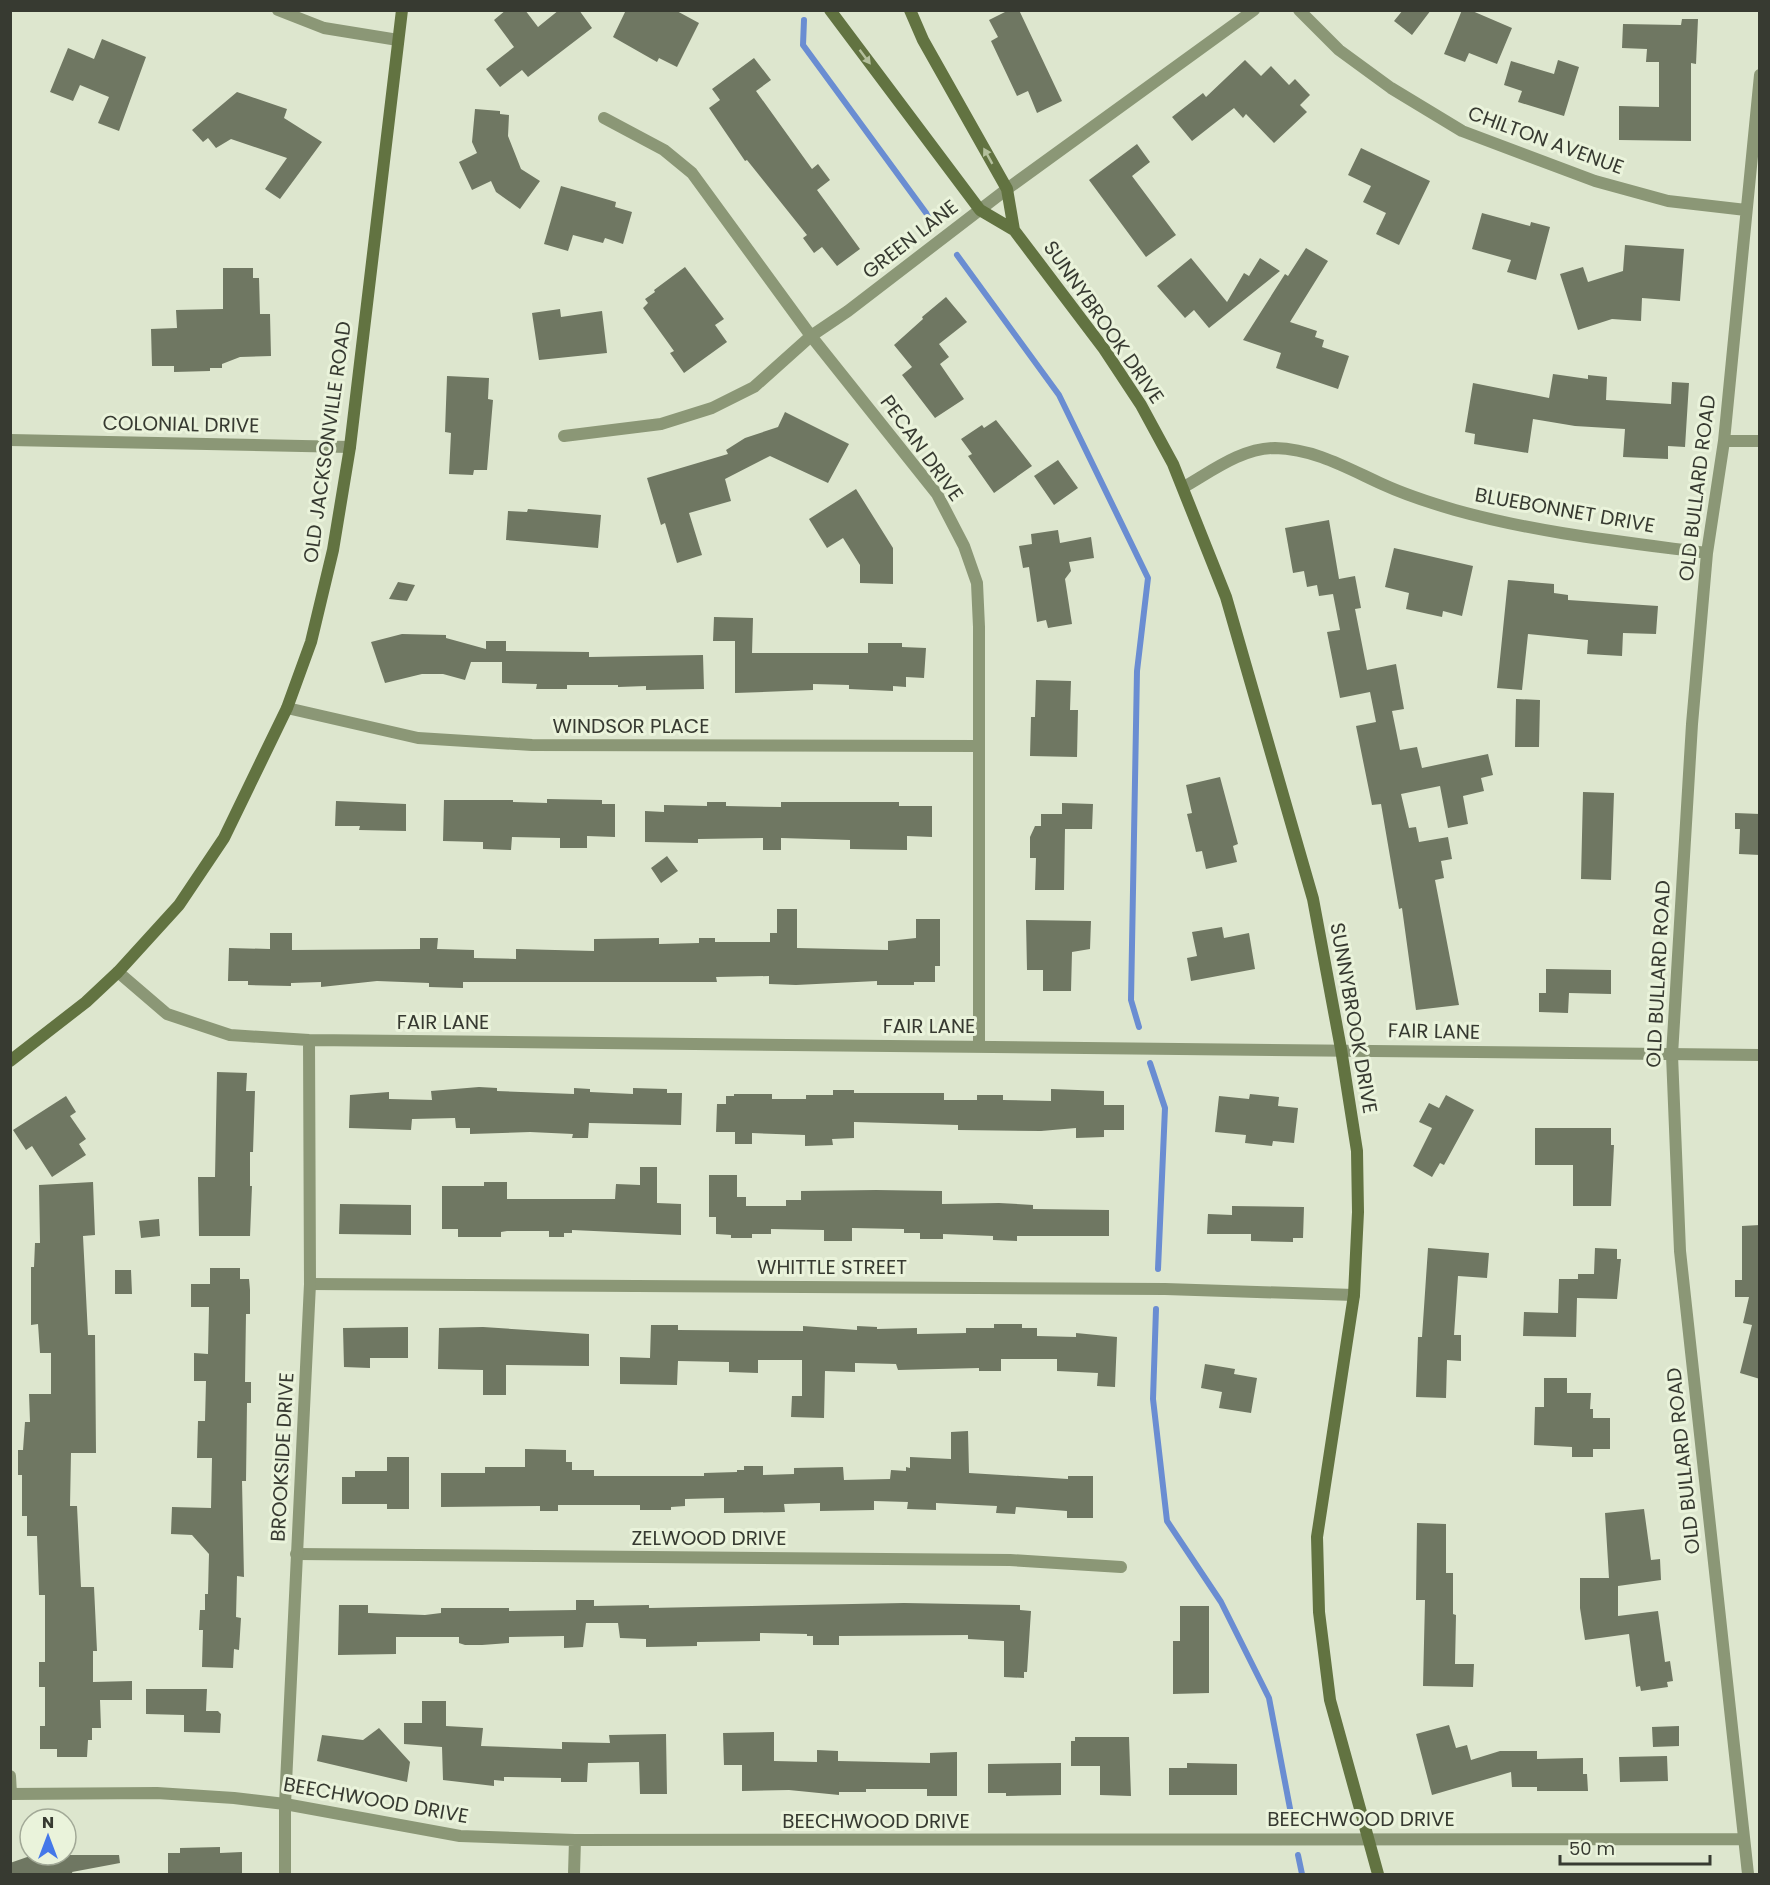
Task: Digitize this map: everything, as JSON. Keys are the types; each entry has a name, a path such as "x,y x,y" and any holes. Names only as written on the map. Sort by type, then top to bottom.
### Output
{"main road":[{"name":"OLD JACKSONVILLE ROAD","path":"10,1061 86,1002 118,972 179,905 224,838 287,708 311,642 333,550 350,447 402,10"},
{"name":"SUNNYBROOK DRIVE","path":"830,10 980,210 1014,230 1104,349 1141,405 1184,487 1228,607 1302,857 1341,1049 1358,1151 1354,1295 1317,1537 1319,1611 1329,1700 1378,1875"},
{"name":"SUNNYBROOK DRIVE","path":"910,10 923,40 1007,189 1014,230"}],"street":[{"path":"278,10 324,28 398,40"},
{"name":"GREEN LANE","path":"564,436 661,424 712,408 754,387 811,336 848,311 1007,189 1254,10"},
{"name":"CHILTON AVENUE","path":"1299,10 1348,56 1391,88 1462,131 1595,181 1668,201 1746,210"},
{"name":"OLD BULLARD ROAD","path":"1748,1875 1680,1251 1672,1055 1692,724 1707,553 1724,441 1760,75"},
{"name":"PECAN DRIVE","path":"603,118 664,150 692,173 811,336 937,494 964,546 977,583 979,1046"},
{"name":"COLONIAL DRIVE","path":"10,440 350,447"},
{"path":"1724,441 1760,441"},
{"name":"BLUEBONNET DRIVE","path":"1184,487 1228,461 1257,451 1272,448 1303,451 1321,456 1403,493 1457,510 1552,532 1707,553"},
{"name":"WINDSOR PLACE","path":"287,708 418,738 521,744 978,746"},
{"name":"FAIR LANE","path":"118,972 167,1014 230,1035 309,1040 1760,1055"},
{"name":"BROOKSIDE DRIVE","path":"285,1875 285,1804 310,1284 309,1040"},
{"name":"WHITTLE STREET","path":"310,1284 1165,1289 1354,1295"},
{"name":"ZELWOOD DRIVE","path":"296,1554 1010,1560 1121,1567"},
{"path":"10,1776 11,1794"},
{"name":"BEECHWOOD DRIVE","path":"11,1794 157,1794 234,1798 285,1804 460,1836 575,1840 1744,1839"},
{"path":"574,1875 575,1840"}],"building":[{"path":"506,10 525,10 538,27 559,10 579,10 592,28 528,77 522,70 500,87 486,69 514,47 494,20"},
{"path":"626,10 675,10 699,23 677,67 659,58 657,62 613,37"},
{"path":"1009,10 1019,10 1062,101 1037,113 1028,91 1017,96 991,41 998,37 989,20"},
{"path":"1403,10 1431,10 1412,35 1394,21"},
{"path":"1462,10 1470,10 1512,28 1497,64 1469,53 1465,62 1444,54"},
{"path":"1682,19 1698,19 1696,64 1691,63 1691,141 1619,140 1619,106 1659,107 1659,62 1646,62 1647,49 1622,48 1623,24 1681,25"},
{"path":"102,39 146,57 119,131 98,123 109,97 80,85 73,101 50,92 68,48 94,59"},
{"path":"754,58 771,80 756,91 812,169 818,164 830,180 817,190 860,249 837,266 822,247 814,253 803,238 807,235 747,160 745,161 709,108 720,100 712,89"},
{"path":"1245,60 1261,76 1271,66 1289,85 1295,79 1310,95 1300,105 1307,112 1274,143 1246,114 1243,118 1234,108 1192,141 1172,117 1203,93 1206,97"},
{"path":"1558,60 1579,67 1564,116 1518,102 1522,91 1504,85 1511,61 1554,74"},
{"path":"237,92 287,109 284,118 322,142 280,199 265,189 287,158 231,139 216,148 208,138 203,142 192,130"},
{"path":"475,109 500,111 500,114 509,115 508,136 521,169 540,181 520,209 496,192 491,181 472,190 459,162 477,153 472,142"},
{"path":"1137,144 1150,162 1132,176 1176,235 1146,257 1089,180"},
{"path":"1361,148 1430,181 1399,245 1376,234 1386,213 1363,202 1371,186 1348,175"},
{"path":"561,186 616,202 615,207 632,212 623,244 605,238 603,243 573,235 568,251 544,244"},
{"path":"1482,213 1530,226 1531,222 1550,227 1536,280 1507,272 1511,260 1472,249"},
{"path":"1625,245 1684,249 1680,301 1642,298 1641,321 1612,319 1578,330 1560,274 1583,267 1588,282 1623,271"},
{"path":"1306,248 1328,261 1290,322 1317,331 1315,337 1324,340 1322,347 1349,356 1338,389 1276,368 1281,353 1243,340 1285,274 1288,276"},
{"path":"1191,258 1227,302 1244,273 1249,276 1260,258 1280,271 1209,328 1194,310 1185,318 1157,286"},
{"path":"685,267 724,319 715,325 727,342 684,373 670,353 674,351 643,308 648,303 645,299 655,292 654,290"},
{"path":"223,268 253,268 253,278 259,278 260,314 270,314 271,356 240,357 222,364 222,368 210,368 210,371 174,372 174,366 152,366 151,329 177,328 176,310 223,309"},
{"path":"946,297 967,322 939,344 949,357 940,364 964,399 935,418 902,375 912,367 894,345"},
{"path":"560,309 561,317 602,311 607,353 539,360 532,313"},
{"path":"1553,374 1588,379 1588,375 1607,377 1606,400 1671,404 1672,382 1689,383 1685,447 1668,446 1668,459 1623,457 1625,429 1575,426 1533,419 1528,453 1474,444 1475,434 1465,432 1473,383 1549,398"},
{"path":"447,376 489,378 488,399 493,400 487,470 474,470 473,475 449,474 451,433 445,432"},
{"path":"785,412 849,444 828,483 770,456 725,479 731,501 689,513 702,555 677,563 665,523 661,525 647,478 728,454 726,450 745,438 778,427"},
{"path":"996,420 1032,466 994,493 968,456 972,454 961,439 982,425 984,428"},
{"path":"1058,460 1078,488 1054,505 1034,476"},
{"path":"856,489 893,548 893,584 860,583 860,565 843,538 827,548 809,519"},
{"path":"528,509 601,515 598,548 506,540 508,511 527,512"},
{"path":"1329,520 1339,579 1355,576 1361,608 1355,609 1367,670 1396,664 1404,709 1392,711 1400,750 1417,747 1422,768 1488,754 1493,775 1481,778 1484,791 1463,796 1468,824 1448,828 1440,786 1401,794 1409,828 1416,827 1419,842 1448,837 1452,859 1441,861 1444,878 1435,880 1459,1005 1416,1010 1402,908 1399,909 1381,804 1372,805 1356,726 1376,722 1370,692 1340,698 1327,632 1340,630 1333,594 1319,596 1317,585 1307,587 1304,571 1293,573 1285,528"},
{"path":"1058,530 1060,543 1091,537 1094,558 1069,562 1071,571 1065,579 1072,624 1048,628 1046,620 1037,622 1029,567 1023,568 1019,546 1032,544 1031,534"},
{"path":"1394,548 1473,566 1462,616 1443,611 1442,617 1406,609 1409,593 1385,587"},
{"path":"1508,580 1554,584 1554,593 1568,595 1568,600 1658,606 1656,634 1623,633 1622,656 1587,654 1588,640 1528,634 1522,690 1497,688"},
{"path":"398,582 415,585 407,601 389,599"},
{"path":"714,617 753,618 752,653 868,653 868,643 902,643 902,647 926,648 924,678 906,677 906,687 893,686 893,691 849,689 849,685 813,684 813,690 735,693 735,641 713,641"},
{"path":"402,634 446,635 446,638 486,649 486,641 506,641 506,651 589,652 589,657 703,655 704,689 646,690 646,686 567,685 567,689 536,689 537,684 502,683 502,662 471,662 465,680 443,674 422,674 385,683 371,642"},
{"path":"1036,680 1071,681 1070,710 1078,710 1077,757 1030,756 1031,717 1035,717"},
{"path":"1516,699 1540,700 1539,747 1515,747"},
{"path":"1220,777 1238,844 1233,846 1237,862 1206,869 1202,851 1196,852 1187,814 1192,813 1186,785"},
{"path":"1583,792 1614,793 1611,880 1581,879"},
{"path":"547,799 602,800 602,804 615,804 615,837 587,836 587,848 560,848 560,838 512,837 511,850 483,849 483,842 443,841 444,800 513,800 513,802 547,803"},
{"path":"336,801 406,804 406,831 359,830 360,826 335,826"},
{"path":"707,802 726,802 726,806 781,807 781,802 899,802 899,806 932,806 932,837 907,836 907,850 850,849 850,840 781,838 781,850 763,850 763,838 698,839 698,843 645,842 645,811 664,812 664,805 707,806"},
{"path":"1062,803 1093,804 1092,829 1065,829 1064,890 1035,890 1036,858 1030,858 1030,837 1035,826 1041,826 1041,814 1062,814"},
{"path":"1735,813 1760,814 1760,855 1739,854 1740,829 1735,829"},
{"path":"667,856 678,871 661,883 651,868"},
{"path":"777,909 797,909 797,948 888,950 888,941 916,938 916,919 940,919 940,966 935,966 935,982 914,982 914,985 877,985 877,981 796,985 769,984 769,976 716,977 717,982 463,982 463,988 429,987 429,983 377,981 321,987 321,982 291,983 291,986 248,985 248,981 228,981 229,948 270,949 270,933 292,933 292,950 420,949 420,938 438,938 437,949 474,950 474,958 516,959 516,949 594,951 594,939 659,938 659,944 699,943 699,938 715,938 715,942 770,942 770,933 777,933"},
{"path":"1026,920 1091,921 1090,949 1072,952 1071,991 1043,991 1043,970 1027,970"},
{"path":"1222,927 1224,938 1249,933 1255,969 1191,981 1187,958 1197,956 1192,932"},
{"path":"1546,969 1611,970 1611,994 1569,993 1568,1013 1539,1012 1539,993 1546,993"},
{"path":"217,1072 247,1073 246,1091 255,1091 253,1152 250,1152 250,1186 252,1186 250,1236 199,1236 198,1177 215,1177"},
{"path":"479,1087 497,1088 497,1091 574,1094 574,1088 590,1089 590,1092 633,1094 633,1088 667,1089 667,1093 682,1093 681,1125 589,1123 588,1138 572,1138 573,1134 530,1132 470,1134 470,1128 456,1128 455,1118 412,1119 411,1130 349,1128 350,1095 389,1092 389,1099 432,1100 431,1091"},
{"path":"1051,1089 1104,1091 1104,1105 1124,1105 1124,1130 1104,1130 1104,1137 1076,1138 1076,1128 1041,1131 958,1130 958,1125 854,1122 854,1138 832,1139 833,1145 805,1146 805,1135 752,1133 752,1144 735,1144 735,1132 716,1132 717,1104 726,1104 726,1096 734,1096 734,1094 772,1094 772,1099 806,1099 806,1095 833,1095 833,1090 854,1090 854,1093 944,1093 944,1100 977,1100 977,1095 1003,1095 1003,1100 1051,1101"},
{"path":"1250,1094 1279,1097 1278,1106 1298,1108 1294,1143 1273,1141 1272,1146 1245,1143 1246,1135 1215,1132 1219,1096 1249,1099"},
{"path":"1446,1095 1474,1110 1444,1165 1440,1163 1432,1177 1413,1166 1432,1128 1419,1122 1429,1103 1439,1108"},
{"path":"66,1096 76,1112 70,1116 86,1139 79,1144 86,1155 52,1177 32,1146 26,1150 13,1130"},
{"path":"1535,1128 1611,1128 1611,1145 1614,1145 1611,1206 1573,1206 1573,1165 1535,1165"},
{"path":"640,1167 657,1167 657,1203 681,1204 681,1235 572,1230 572,1233 564,1233 564,1237 549,1237 549,1231 507,1231 501,1232 501,1237 458,1237 458,1229 442,1229 442,1186 484,1186 484,1182 507,1182 507,1199 615,1199 616,1184 640,1185"},
{"path":"709,1175 737,1175 737,1197 746,1197 746,1206 786,1206 786,1200 801,1200 801,1191 876,1190 942,1191 942,1204 999,1203 1033,1205 1033,1209 1109,1210 1109,1236 1017,1236 1017,1241 993,1240 993,1236 943,1234 943,1239 920,1239 920,1233 904,1233 904,1229 852,1228 852,1241 824,1241 824,1230 771,1229 771,1234 752,1234 752,1238 731,1238 731,1235 716,1234 716,1217 709,1217"},
{"path":"93,1182 95,1235 83,1236 88,1335 95,1335 96,1453 71,1453 70,1506 77,1506 81,1587 94,1587 97,1651 93,1651 93,1682 132,1681 132,1700 100,1700 101,1728 92,1728 92,1740 88,1740 87,1757 57,1757 57,1749 40,1749 40,1726 45,1726 45,1687 39,1687 39,1662 45,1662 45,1595 39,1595 37,1536 27,1536 27,1516 22,1516 22,1475 18,1475 18,1450 23,1450 25,1422 30,1422 29,1394 51,1394 51,1353 40,1353 38,1324 31,1325 31,1267 34,1267 35,1243 40,1243 39,1185"},
{"path":"340,1204 411,1205 411,1235 339,1234"},
{"path":"1232,1206 1304,1207 1303,1238 1293,1238 1293,1242 1251,1241 1251,1234 1207,1234 1208,1214 1232,1215"},
{"path":"159,1219 160,1236 141,1238 139,1221"},
{"path":"1760,1225 1760,1379 1740,1373 1752,1325 1743,1323 1749,1297 1735,1297 1735,1280 1742,1280 1742,1226"},
{"path":"1428,1248 1489,1253 1487,1278 1458,1276 1454,1335 1461,1335 1461,1361 1447,1360 1446,1398 1416,1397 1418,1337 1422,1337"},
{"path":"1595,1248 1617,1249 1617,1259 1621,1259 1617,1299 1577,1298 1576,1337 1523,1336 1524,1312 1558,1313 1559,1279 1578,1279 1578,1274 1594,1274"},
{"path":"210,1268 240,1268 240,1279 249,1279 250,1290 250,1314 246,1314 245,1382 251,1382 251,1403 247,1403 246,1481 242,1481 244,1577 237,1576 236,1617 241,1618 239,1650 234,1649 233,1668 202,1667 203,1630 199,1630 200,1610 205,1610 205,1594 208,1594 209,1554 192,1535 171,1534 172,1507 211,1508 212,1458 197,1458 198,1421 205,1421 206,1381 194,1381 194,1353 208,1354 209,1307 191,1307 191,1284 210,1284"},
{"path":"115,1270 131,1270 132,1294 115,1294"},
{"path":"994,1324 1022,1324 1022,1328 1037,1328 1037,1336 1076,1337 1076,1333 1117,1337 1115,1387 1097,1386 1098,1373 1057,1371 1057,1359 1001,1359 1001,1371 979,1371 979,1368 898,1370 896,1364 855,1363 855,1372 825,1371 824,1418 791,1417 792,1396 802,1396 802,1360 758,1360 758,1373 729,1372 729,1362 678,1361 677,1385 620,1384 620,1357 650,1358 651,1325 678,1325 678,1330 803,1331 803,1326 857,1330 857,1326 877,1327 877,1329 917,1328 917,1334 966,1333 966,1328 994,1328"},
{"path":"408,1327 408,1358 370,1358 370,1368 344,1367 343,1328"},
{"path":"483,1327 589,1334 589,1366 506,1365 506,1395 483,1395 483,1370 438,1369 439,1328"},
{"path":"1205,1364 1235,1369 1234,1374 1257,1378 1251,1413 1219,1408 1222,1392 1201,1388"},
{"path":"1544,1378 1567,1378 1567,1393 1591,1393 1590,1409 1593,1409 1593,1418 1610,1418 1610,1449 1593,1449 1593,1457 1572,1457 1572,1447 1534,1445 1535,1407 1544,1407"},
{"path":"968,1431 969,1473 1068,1479 1068,1476 1093,1476 1093,1518 1067,1518 1067,1511 1016,1507 1015,1514 996,1513 997,1506 936,1503 936,1510 907,1509 908,1502 874,1501 874,1510 820,1511 820,1503 784,1504 785,1512 724,1513 724,1498 685,1499 685,1506 671,1507 671,1510 640,1510 640,1505 558,1505 558,1511 540,1511 540,1506 441,1507 441,1473 485,1473 485,1467 525,1467 525,1449 566,1450 566,1462 572,1462 572,1470 594,1470 594,1476 704,1476 704,1473 737,1472 737,1470 744,1470 744,1466 763,1466 763,1475 794,1474 794,1468 843,1467 844,1480 890,1479 891,1470 906,1471 906,1467 910,1468 910,1457 951,1459 951,1432"},
{"path":"387,1457 409,1457 409,1509 387,1509 387,1504 342,1504 342,1477 355,1477 355,1471 387,1471"},
{"path":"1644,1509 1651,1560 1660,1559 1661,1580 1618,1586 1618,1616 1658,1611 1665,1662 1670,1661 1673,1681 1667,1682 1668,1687 1641,1691 1640,1686 1636,1687 1629,1634 1585,1640 1580,1608 1580,1578 1609,1578 1605,1513"},
{"path":"1417,1523 1446,1524 1446,1573 1453,1573 1453,1614 1456,1615 1455,1664 1474,1664 1473,1687 1423,1686 1425,1600 1416,1600"},
{"path":"576,1600 594,1600 594,1606 649,1605 649,1608 904,1603 1020,1605 1020,1610 1031,1611 1027,1672 1024,1672 1024,1678 1004,1677 1004,1641 968,1639 968,1635 839,1636 839,1645 813,1645 813,1636 807,1636 807,1634 760,1633 760,1641 697,1642 697,1646 646,1647 646,1639 620,1638 618,1623 586,1623 583,1647 564,1648 564,1636 509,1637 509,1643 482,1645 459,1643 459,1637 396,1637 396,1654 338,1655 339,1605 368,1605 368,1613 425,1615 441,1613 441,1608 509,1608 509,1611 576,1610"},
{"path":"1180,1606 1209,1606 1209,1693 1173,1694 1173,1641 1180,1641"},
{"path":"146,1689 207,1689 206,1711 218,1711 221,1714 220,1733 184,1732 184,1715 146,1714"},
{"path":"422,1701 446,1701 446,1726 483,1728 481,1746 562,1749 562,1742 610,1743 609,1735 666,1734 667,1794 640,1794 639,1762 588,1763 587,1782 561,1782 561,1778 504,1777 504,1781 494,1780 494,1786 443,1780 442,1747 404,1744 404,1723 422,1723"},
{"path":"1449,1725 1456,1748 1467,1745 1471,1760 1500,1751 1537,1751 1537,1759 1583,1758 1583,1774 1587,1774 1588,1791 1537,1791 1537,1787 1512,1787 1511,1772 1432,1795 1416,1734"},
{"path":"1679,1726 1679,1746 1653,1747 1652,1727"},
{"path":"379,1728 410,1762 407,1782 317,1761 322,1735 363,1740"},
{"path":"774,1732 774,1761 817,1762 817,1750 838,1751 838,1761 930,1763 930,1753 957,1752 957,1796 927,1796 927,1789 866,1789 866,1792 839,1792 839,1795 789,1790 742,1791 742,1765 724,1765 723,1733"},
{"path":"1075,1737 1129,1737 1131,1796 1100,1795 1100,1766 1071,1766 1071,1741 1075,1741"},
{"path":"1667,1756 1668,1781 1620,1782 1619,1757"},
{"path":"1061,1763 1061,1795 1006,1796 1006,1793 988,1793 988,1764"},
{"path":"1187,1763 1237,1764 1237,1795 1169,1795 1169,1768 1187,1768"},
{"path":"220,1847 220,1853 242,1852 242,1875 168,1875 168,1853 180,1853 180,1848"},
{"path":"78,1855 119,1855 120,1863 72,1872 73,1875 10,1875 10,1863 18,1860 18,1867 78,1867"}],"waterway":[{"path":"804,20 803,45 932,221"},
{"path":"957,255 1059,395 1148,578 1137,671 1131,1000 1139,1027"},
{"path":"1150,1063 1165,1108 1158,1269"},
{"path":"1156,1309 1153,1399 1167,1521 1221,1602 1269,1698 1292,1819"},
{"path":"1298,1855 1302,1874"}]}
